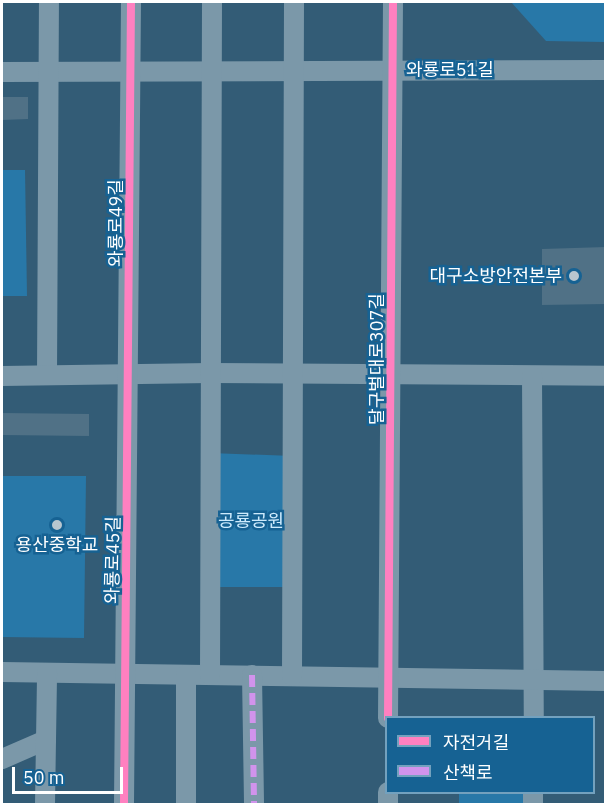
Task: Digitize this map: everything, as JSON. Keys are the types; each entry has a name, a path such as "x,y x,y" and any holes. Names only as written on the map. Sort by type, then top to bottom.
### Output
{"street":[{"path":"47,375 49,2"},
{"path":"131,2 131,73"},
{"path":"210,675 212,2"},
{"path":"292,676 294,2"},
{"name":"달구벌대로307길","path":"388,716 393,2"},
{"name":"와룡로51길","path":"2,72 295,73 394,70 606,70"},
{"name":"와룡로49길","path":"131,73 131,374"},
{"path":"2,376 210,373 606,376"},
{"name":"와룡로45길","path":"124,804 131,374"},
{"path":"532,376 534,716"},
{"path":"2,672 606,681"},
{"path":"45,804 47,673"},
{"path":"186,675 186,804"},
{"path":"252,675 254,804"},
{"path":"2,759 46,740"}],"green space":[{"path":"511,2 605,2 605,42 546,41"},
{"path":"2,170 25,170 27,296 2,296"},
{"name":"공룡공원","path":"210,453 293,456 292,587 210,587"},
{"path":"2,476 86,476 84,638 2,637"},
{"path":"459,794 525,794 524,804 459,804"}],"building":[{"path":"2,97 28,97 28,119 2,120"},
{"name":"대구소방안전본부","path":"606,247 606,304 542,305 542,249"},
{"path":"2,413 89,414 89,436 2,435"}],"marked path":[{"path":"252,675 254,804"}],"cycle path":[{"path":"124,804 131,2"},
{"path":"388,716 393,2"}],"place":[{"name":"대구소방안전본부","path":"574,276"},
{"name":"용산중학교","path":"57,525"}]}
